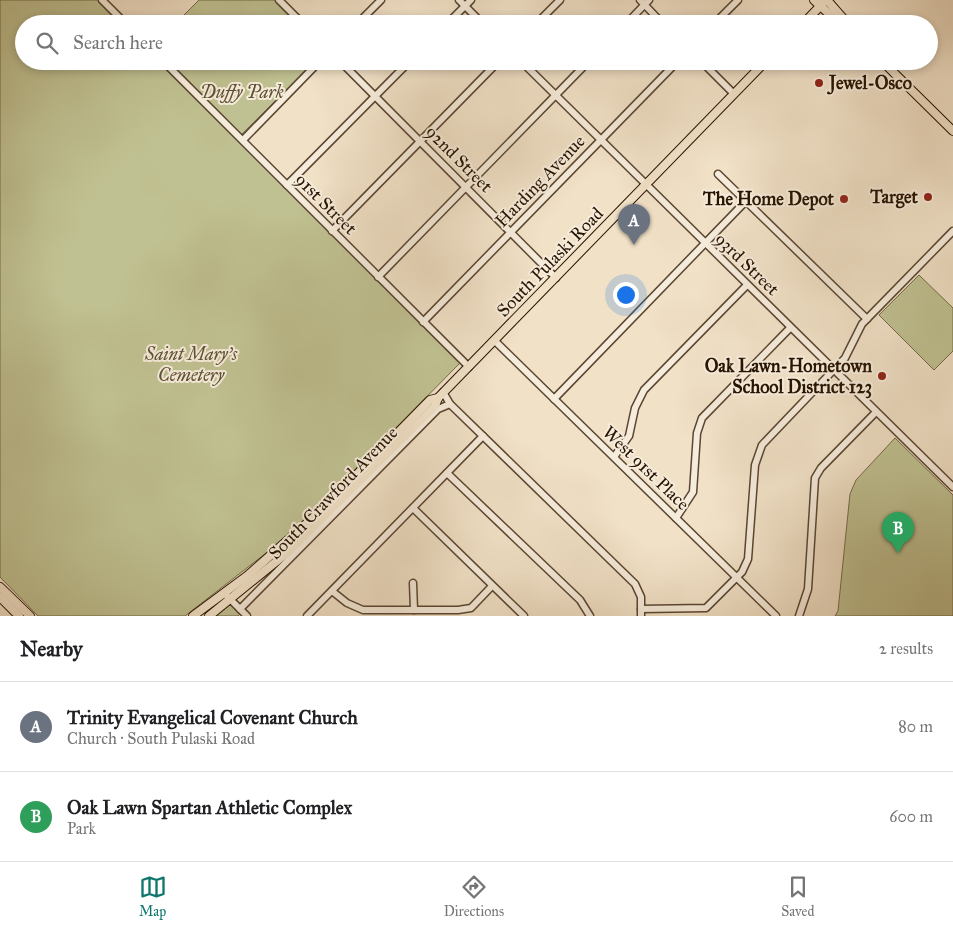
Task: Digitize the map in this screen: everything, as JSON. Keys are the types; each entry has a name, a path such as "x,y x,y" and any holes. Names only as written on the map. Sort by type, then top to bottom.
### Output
{"main road":[{"path":"808,15 817,3 826,0 840,15"},
{"path":"817,3 830,15"},
{"name":"South Pulaski Road","path":"194,616 266,572 311,530 435,406 441,395 757,70"},
{"path":"891,70 953,131"},
{"path":"0,586 30,616"},
{"name":"South Pulaski Road","path":"209,616 227,596"},
{"path":"0,597 16,615"}],"street":[{"path":"279,0 294,15"},
{"path":"285,6 291,0"},
{"path":"366,15 380,0"},
{"path":"459,0 474,15"},
{"path":"456,15 471,0"},
{"path":"545,15 560,0"},
{"path":"723,15 738,0"},
{"path":"106,2 118,15"},
{"path":"633,15 644,2 655,15"},
{"name":"91st Street","path":"172,70 468,367"},
{"path":"242,140 311,70"},
{"name":"92nd Street","path":"349,70 556,278"},
{"path":"287,186 401,70"},
{"path":"332,231 490,70"},
{"name":"93rd Street","path":"529,70 953,488"},
{"path":"378,276 580,70"},
{"name":"Harding Avenue","path":"423,322 669,70"},
{"path":"710,70 734,94"},
{"path":"718,174 867,319"},
{"path":"554,398 746,201"},
{"path":"441,395 635,584 641,597 641,613 706,608 745,568 750,554 755,465 759,449 847,355 860,328 867,319 953,231"},
{"path":"614,457 629,436 635,408 644,390 747,285"},
{"path":"676,518 693,492 697,433 702,418 790,328"},
{"name":"West 91st Place","path":"495,341 776,616"},
{"name":"South Crawford Avenue","path":"240,609 438,408 450,404"},
{"path":"799,616 808,589 815,478 821,468 876,412"},
{"path":"307,616 483,436"},
{"path":"447,473 580,600 590,616"},
{"path":"413,508 524,616"},
{"path":"413,583 414,610"},
{"path":"332,591 346,603 358,609 468,609 492,586"},
{"path":"227,596 247,616"}],"green space":[{"name":"Saint Mary's Cemetery","path":"0,0 98,0 113,15 15,15 15,70 168,70 460,363 314,511 279,543 185,616 38,616 0,577"},
{"path":"199,0 275,0 289,15 184,15"},
{"name":"Duffy Park","path":"175,70 307,70 241,135"},
{"path":"919,275 953,308 953,351 934,370 879,315"},
{"path":"895,438 953,495 953,616 835,616 838,611 850,494 856,480"},
{"path":"230,604 240,614 238,616 214,616"}],"place":[{"name":"Jewel-Osco","path":"819,83"},
{"name":"Target","path":"928,197"},
{"name":"The Home Depot","path":"844,199"},
{"name":"Trinity Evangelical Covenant Church","path":"634,245"},
{"name":"Oak Lawn-Hometown School District 123","path":"882,376"},
{"name":"Oak Lawn Spartan Athletic Complex","path":"898,553"}]}
